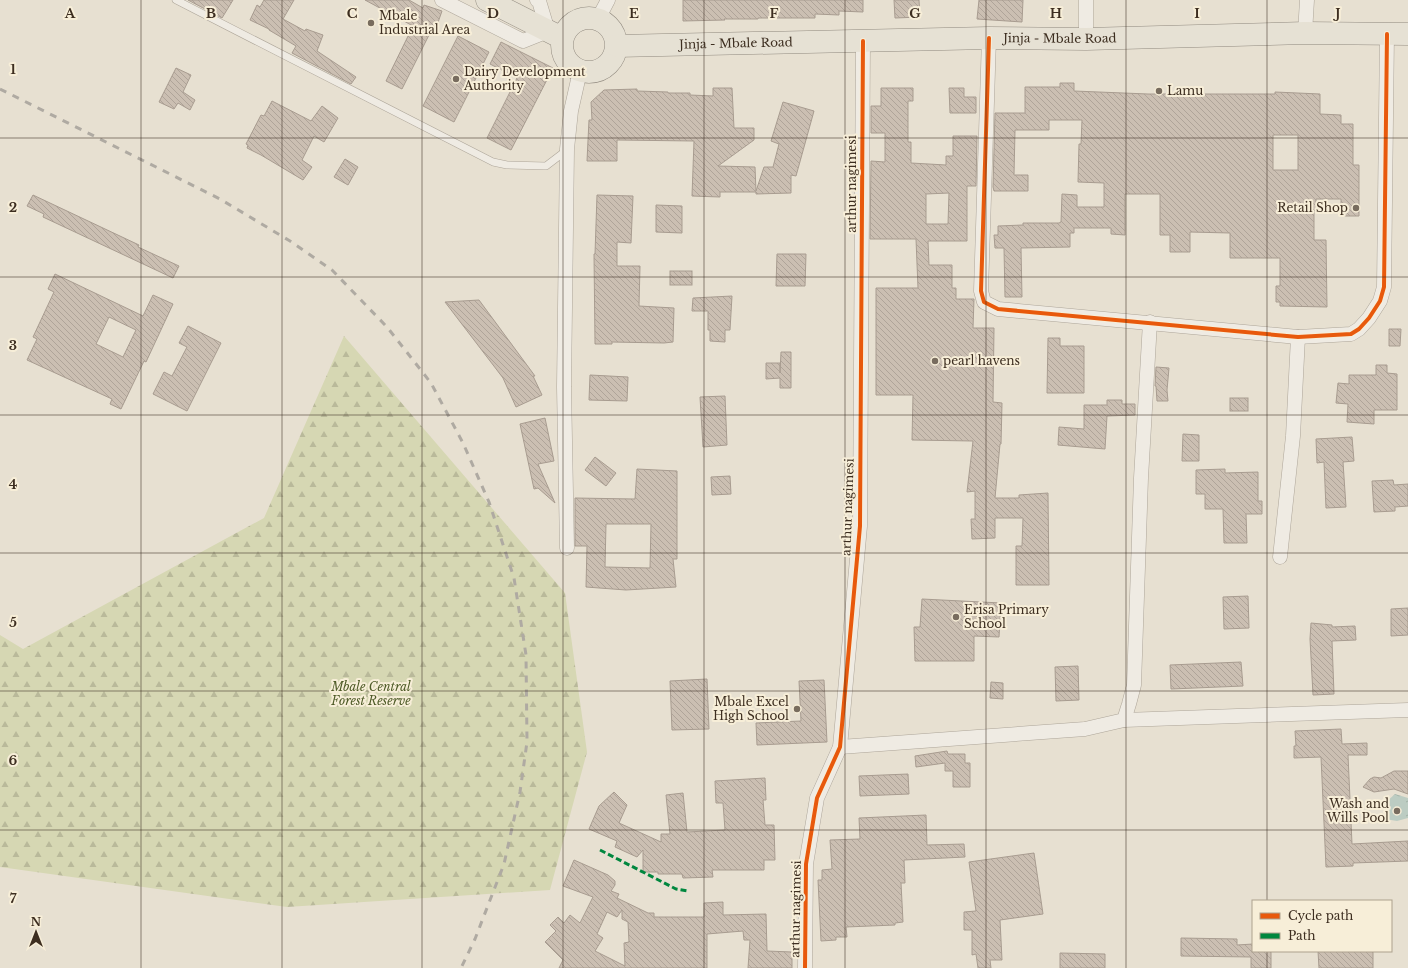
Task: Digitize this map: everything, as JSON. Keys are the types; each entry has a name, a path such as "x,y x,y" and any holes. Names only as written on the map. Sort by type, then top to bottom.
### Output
{"main road":[{"path":"487,0 555,34 561,44 562,52 566,60 572,67 580,71 597,71 605,68 611,62 615,54 617,46 616,37 612,29 606,23 598,19 590,17 581,18 555,34"},
{"name":"Jinja - Mbale Road","path":"617,46 989,38 1086,39 1305,33 1398,34"}],"street":[{"path":"442,0 522,41 555,34 539,1 537,0"},
{"path":"598,19 608,0"},
{"path":"1086,0 1086,39"},
{"path":"1305,33 1307,0"},
{"path":"989,38 981,291 984,302 998,309 1298,337 1351,334 1359,329 1380,301 1384,287 1398,34"},
{"name":"arthur nagimesi","path":"805,968 806,864 817,798 840,746 860,526 863,41"},
{"path":"567,548 564,387 567,149 571,111 580,71"},
{"path":"1124,720 1130,704 1134,685 1141,478 1150,322"},
{"path":"1280,557 1292,436 1298,337"},
{"path":"840,746 1085,730 1124,720 1408,710"}],"lane":[{"path":"176,0 493,162 507,165 546,166 567,149"}],"green space":[{"name":"Mbale Central Forest Reserve","path":"344,336 565,593 587,752 550,890 287,907 0,867 0,635 23,649 264,518"}],"water":[{"name":"Wash and Wills Pool","path":"1395,794 1408,798 1408,818 1397,821 1385,819 1385,803"}],"building":[{"path":"188,0 233,0 222,18"},
{"path":"264,0 294,0 283,19 305,31 306,29 323,35 317,51 356,77 351,84 292,53 296,46 269,29 250,20 257,5 260,7"},
{"path":"365,0 409,0 423,8 424,5 442,11 436,28 433,27 402,89 386,81 413,26"},
{"path":"683,0 863,0 863,12 839,11 839,15 815,14 815,18 758,18 683,21"},
{"path":"894,0 919,0 920,17 895,18"},
{"path":"979,0 1023,0 1022,22 977,19"},
{"name":"Dairy Development Authority","path":"458,36 489,52 454,122 423,106"},
{"path":"501,42 553,68 511,150 487,138 517,78 490,64"},
{"path":"176,68 191,75 183,92 195,100 190,110 178,103 174,109 159,102"},
{"path":"1060,83 1074,83 1074,91 1148,94 1275,94 1275,92 1320,94 1320,114 1341,115 1341,124 1353,124 1353,165 1359,165 1359,216 1341,216 1341,199 1316,199 1316,211 1314,211 1314,240 1326,240 1327,307 1280,306 1280,302 1276,302 1276,286 1280,286 1280,258 1230,258 1230,233 1190,232 1190,252 1170,252 1170,235 1160,235 1160,194 1125,194 1125,235 1111,234 1111,228 1074,228 1074,233 1070,233 1070,247 1021,248 1022,297 1005,297 1004,248 995,248 994,235 998,235 998,226 1023,225 1023,223 1061,222 1062,194 1077,195 1077,207 1104,207 1104,183 1078,182 1079,144 1081,144 1082,120 1049,120 1049,130 1015,130 1014,175 1028,175 1028,191 994,191 995,113 1025,113 1025,87 1060,87","holes":["1273,135 1298,135 1298,170 1273,170"]},
{"path":"713,88 732,88 734,128 754,128 754,140 718,166 755,167 756,191 764,167 773,167 779,144 771,141 783,102 814,111 796,176 791,175 791,193 756,194 756,192 720,192 720,197 692,196 694,141 617,140 617,161 587,161 589,120 592,120 591,102 604,90 637,89 637,91 690,93 690,95 713,96"},
{"path":"881,88 913,88 913,101 908,101 908,142 911,142 911,163 946,165 946,156 953,156 953,136 977,136 976,186 967,186 967,241 928,241 929,265 952,265 952,288 956,288 956,299 974,299 973,328 994,328 993,402 1002,403 1001,444 995,498 1019,498 1019,495 1048,493 1049,585 1016,585 1016,546 1022,546 1023,518 995,518 995,538 972,539 971,519 975,519 975,491 967,492 973,441 912,440 913,395 876,395 876,288 918,288 916,239 870,239 871,161 885,162 885,133 871,133 871,106 881,106","holes":["949,193 948,224 926,224 926,194"]},
{"path":"949,88 964,88 964,97 976,97 976,113 950,113"},
{"path":"272,101 311,121 322,106 338,118 324,142 314,136 302,160 312,167 303,180 247,148 248,145 246,144 261,115 264,116"},
{"path":"345,159 358,167 348,185 334,177"},
{"path":"33,195 139,245 138,247 179,266 173,278 43,217 44,214 27,206"},
{"path":"597,195 633,196 631,243 617,242 617,266 640,266 639,306 674,308 673,342 612,342 612,344 595,344 594,254"},
{"path":"656,205 682,206 682,233 656,232"},
{"path":"777,254 806,254 805,286 776,286"},
{"path":"670,271 692,271 692,285 670,285"},
{"path":"55,274 143,316 153,295 173,304 146,362 144,361 121,409 110,404 112,399 27,360 37,339 33,337 54,292 48,289","holes":["109,317 136,330 123,357 96,344"]},
{"path":"732,296 730,330 725,330 725,342 710,341 710,330 708,330 708,311 692,311 693,298"},
{"path":"479,300 535,376 533,376 542,395 516,407 503,378 445,302"},
{"path":"188,326 221,343 187,411 153,394 164,372 172,376 187,347 179,343"},
{"path":"1389,329 1401,329 1400,346 1389,346"},
{"path":"1048,338 1060,338 1060,346 1084,346 1084,393 1047,393"},
{"path":"781,352 791,352 791,388 780,388 780,378 766,379 766,363 780,363 780,373"},
{"path":"1376,365 1387,365 1387,373 1397,374 1397,410 1374,410 1374,424 1347,422 1348,404 1336,403 1338,383 1349,384 1349,375 1376,375"},
{"path":"1156,367 1169,368 1167,390 1168,401 1157,401 1155,386"},
{"path":"590,375 628,377 627,401 589,400"},
{"path":"725,396 727,445 703,447 700,397"},
{"path":"1230,398 1248,398 1248,411 1230,411"},
{"path":"1107,400 1122,400 1122,404 1135,404 1135,415 1107,416 1105,449 1058,445 1059,427 1084,429 1084,405 1107,405"},
{"path":"545,418 554,461 538,464 555,503 538,488 534,489 520,424"},
{"path":"1183,434 1199,435 1199,461 1182,461"},
{"path":"1352,437 1354,461 1343,462 1346,507 1326,508 1324,462 1317,463 1316,439"},
{"path":"595,457 616,473 606,486 585,470"},
{"path":"637,469 677,471 677,559 673,559 676,587 626,590 586,587 587,546 575,546 575,498 635,499","holes":["606,524 651,524 650,568 605,567"]},
{"path":"1225,469 1225,473 1258,472 1258,501 1262,501 1262,514 1246,514 1247,543 1224,543 1223,509 1205,509 1205,494 1196,494 1196,470"},
{"path":"730,476 731,494 712,495 711,477"},
{"path":"1393,480 1394,485 1408,484 1408,506 1395,507 1395,511 1374,512 1372,481"},
{"path":"1248,596 1249,628 1224,629 1223,597"},
{"path":"922,599 1001,603 999,637 974,636 974,661 915,661 914,627 920,627"},
{"path":"1408,608 1408,635 1391,636 1391,609"},
{"path":"1311,623 1332,625 1332,627 1355,626 1356,640 1332,641 1334,694 1313,695 1310,639"},
{"path":"1241,662 1243,686 1171,689 1170,665"},
{"path":"1078,666 1079,700 1056,701 1055,667"},
{"path":"707,679 709,729 672,730 670,681"},
{"path":"824,680 827,742 757,745 756,723 801,721 799,681"},
{"path":"991,682 1003,683 1003,699 990,698"},
{"path":"1341,729 1342,744 1367,743 1367,755 1348,755 1352,844 1408,841 1408,861 1353,863 1353,866 1326,867 1321,757 1294,758 1294,746 1296,746 1295,731"},
{"path":"947,751 948,754 965,754 965,763 970,763 970,787 953,787 953,771 945,771 945,763 916,767 915,756"},
{"path":"1394,771 1408,771 1408,794 1394,789 1374,792 1363,787 1370,779 1374,777 1381,778"},
{"path":"908,774 909,794 860,796 859,776"},
{"path":"765,778 766,800 763,800 765,825 774,825 775,860 764,860 764,870 712,870 713,877 683,878 682,874 658,874 658,872 643,872 643,850 637,857 615,847 617,841 589,829 599,806 614,792 627,805 619,823 661,842 661,834 670,834 666,795 683,793 687,832 725,830 723,803 716,803 715,781"},
{"path":"926,815 927,845 964,844 965,857 904,860 905,883 901,883 903,922 895,923 895,925 846,927 847,937 836,937 836,940 821,941 818,880 822,880 822,870 832,869 830,840 860,839 859,818"},
{"path":"1034,853 1043,914 1000,920 1002,960 990,960 991,968 978,968 976,954 972,955 972,930 964,930 964,912 976,911 969,862"},
{"path":"574,860 608,875 615,881 615,885 611,891 619,894 617,898 648,913 654,913 654,917 704,917 704,903 723,902 723,915 766,914 767,951 792,952 792,968 748,968 750,940 744,940 743,931 707,934 707,968 559,968 563,960 545,942 556,931 550,925 558,917 564,923 570,915 580,923 593,897 563,886","holes":["622,910 622,919 628,922 629,942 624,943 625,966 595,951 603,938 597,934 607,912 617,917"]},
{"path":"1181,938 1237,939 1237,945 1252,944 1252,952 1271,952 1271,968 1251,968 1251,957 1181,956"},
{"path":"1318,952 1373,952 1373,968 1319,968"},
{"path":"1060,953 1105,954 1105,968 1060,968"}],"railway":[{"path":"0,89 220,199 290,241 332,270 387,327 431,383 463,443 489,502 514,578 526,655 527,742 520,792 504,864 475,939 461,968"}],"marked path":[{"path":"600,850 676,889 688,891"}],"cycle path":[{"path":"989,38 981,291 984,302 998,309 1298,337 1351,334 1359,329 1369,318 1380,301 1384,287 1387,34"},
{"path":"805,968 806,864 817,798 840,747 860,526 863,41"}],"place":[{"name":"Mbale Industrial Area","path":"371,23"},
{"name":"Dairy Development Authority","path":"456,79"},
{"name":"Lamu","path":"1159,91"},
{"name":"Retail Shop","path":"1356,208"},
{"name":"pearl havens","path":"935,361"},
{"name":"Erisa Primary School","path":"956,617"},
{"name":"Mbale Excel High School","path":"797,709"},
{"name":"Wash and Wills Pool","path":"1397,811"}]}
